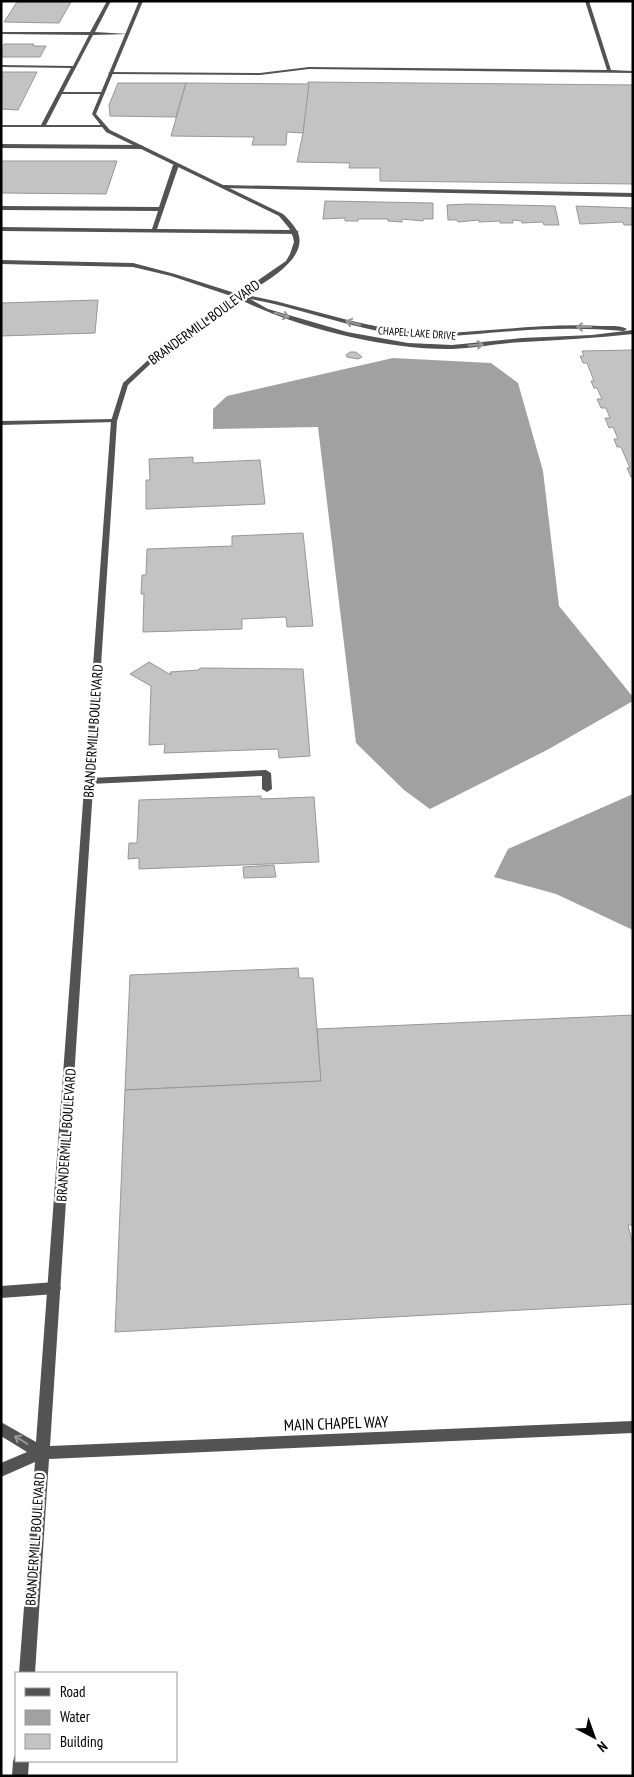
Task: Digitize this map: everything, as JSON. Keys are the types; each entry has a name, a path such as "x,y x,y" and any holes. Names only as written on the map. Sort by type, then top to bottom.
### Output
{"street":[{"path":"43,126 109,1"},
{"path":"141,1 94,114 108,131 281,214 296,232"},
{"path":"586,1 609,71"},
{"path":"1,34 127,34"},
{"path":"1,66 75,67"},
{"path":"110,73 260,74 309,68 633,72"},
{"path":"61,93 102,93"},
{"path":"1,126 104,126"},
{"path":"1,146 141,147"},
{"path":"154,230 176,165"},
{"path":"224,188 633,194"},
{"path":"1,208 161,209"},
{"path":"1,229 296,232"},
{"name":"BRANDERMILL BOULEVARD","path":"27,1672 114,421 125,384 161,351 288,262 297,246 296,232"},
{"name":"CHAPEL LAKE DRIVE","path":"1,262 133,265 173,275 238,296 266,310 346,334 408,345 452,347 522,340 592,338 633,331"},
{"name":"CHAPEL LAKE DRIVE","path":"238,296 281,302 362,325 415,334 451,335 563,327 633,331"},
{"path":"1,423 114,421"},
{"path":"90,781 266,773 267,790"},
{"path":"1,1292 55,1288"},
{"name":"MAIN CHAPEL WAY","path":"1,1470 41,1453 633,1427"},
{"path":"1,1428 41,1453"},
{"path":"20,1776 21,1762"}],"water":[{"path":"393,358 491,363 518,383 543,471 559,606 633,697 633,701 547,750 430,809 404,790 356,743 318,427 213,429 213,409 227,396"},
{"path":"633,794 633,930 556,894 494,877 508,849"}],"building":[{"path":"17,2 71,2 59,23 4,22"},
{"path":"4,44 46,46 40,57 1,57 1,47"},
{"path":"1,72 37,72 18,110 1,109"},
{"path":"308,82 633,85 633,184 380,181 380,168 349,168 350,163 297,162 303,133"},
{"path":"118,83 186,83 176,117 110,116 109,105"},
{"path":"186,83 309,84 303,133 287,132 286,145 252,145 254,137 171,136"},
{"path":"1,161 117,161 106,194 1,193"},
{"path":"325,201 433,203 433,219 423,219 423,221 402,219 402,222 388,221 388,219 345,221 345,218 323,219"},
{"path":"447,205 555,206 559,225 544,225 543,222 522,223 522,221 512,220 513,223 500,223 500,221 479,222 479,220 458,222 457,220 448,220"},
{"path":"576,206 633,208 633,225 624,225 623,222 580,224"},
{"path":"98,300 95,333 1,336 1,303"},
{"path":"633,350 633,477 631,477 627,468 630,468 621,447 617,447 614,439 618,439 613,427 609,428 605,418 610,418 606,408 601,408 597,399 602,399 591,381 594,381 587,363 583,363 580,356 584,356 582,351"},
{"path":"350,352 356,352 362,357 358,359 347,357 346,355"},
{"path":"193,457 193,463 260,460 265,504 146,509 146,480 150,480 149,459"},
{"path":"303,533 313,626 287,627 286,617 242,619 242,629 143,632 144,594 141,594 142,575 146,575 147,549 232,546 232,536"},
{"path":"149,662 171,675 170,672 199,670 200,668 303,669 310,756 279,758 278,749 164,753 165,744 149,745 151,686 130,674"},
{"path":"261,796 261,799 314,797 319,862 139,869 139,858 128,859 129,843 137,843 139,800"},
{"path":"274,865 276,877 244,878 243,867"},
{"path":"298,968 299,978 313,978 321,1081 125,1090 130,975"},
{"path":"633,1015 633,1225 628,1225 633,1246 633,1304 115,1332 125,1090 321,1081 317,1029"}]}
